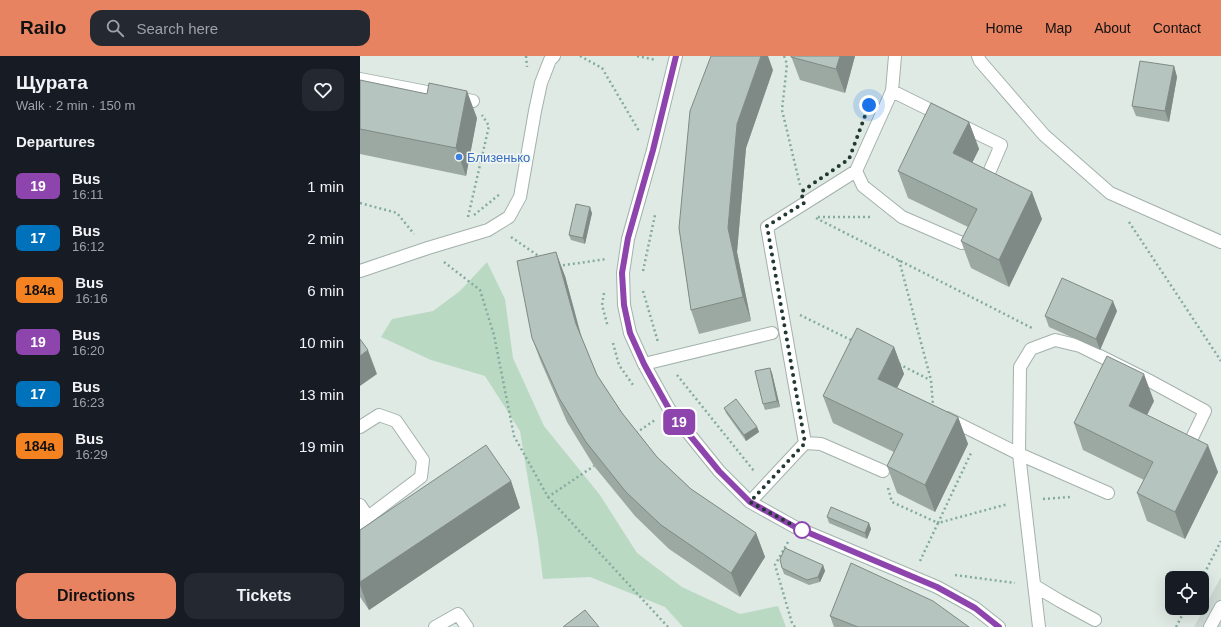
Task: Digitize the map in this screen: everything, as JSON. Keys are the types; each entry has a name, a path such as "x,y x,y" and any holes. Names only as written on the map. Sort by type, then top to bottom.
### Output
{"street":[{"path":"360,271 488,230 509,217 520,197 541,83 550,60 554,56"},
{"path":"676,56 653,150 628,238 622,273 630,333 644,364 669,409 719,471 750,502 795,527 937,587 975,608 999,627"},
{"path":"805,443 767,226 856,171 892,91 895,56"},
{"path":"978,56 980,61 1044,136 1110,193 1221,242"},
{"path":"360,79 473,101"},
{"path":"892,91 1001,145 988,175"},
{"path":"856,171 863,186 902,216 962,243"},
{"path":"644,364 772,333"},
{"path":"1039,627 1019,454 1020,367 1031,349 1054,340 1080,346 1148,380 1205,411 1192,438"},
{"path":"933,410 1019,454 1108,493"},
{"path":"360,427 380,416 396,421 423,460 421,477 364,520 360,505"},
{"path":"805,443 821,444 883,471"},
{"path":"750,502 805,443"},
{"path":"1035,586 1095,620"},
{"path":"1210,627 1221,606"},
{"path":"435,627 458,614 467,627"}],"path":[{"path":"580,56 602,68 639,131 653,150"},
{"path":"637,56 656,60"},
{"path":"654,67 657,56"},
{"path":"784,56 787,64 782,110 804,203"},
{"path":"473,101 489,126 467,220 500,193"},
{"path":"637,138 641,124"},
{"path":"360,203 397,213 428,248"},
{"path":"642,276 657,208"},
{"path":"814,217 820,213"},
{"path":"814,217 873,217"},
{"path":"814,217 1054,340"},
{"path":"1127,219 1221,361"},
{"path":"509,236 542,258"},
{"path":"448,258 441,260 480,290 494,335 514,436 548,497 668,627"},
{"path":"554,267 609,258 608,266"},
{"path":"899,260 930,380 933,410"},
{"path":"604,290 602,305 609,328"},
{"path":"643,291 663,359 766,486"},
{"path":"798,321 796,313 860,345"},
{"path":"613,343 619,365 636,389"},
{"path":"895,362 930,380"},
{"path":"631,437 656,419 660,425"},
{"path":"919,562 981,435"},
{"path":"548,497 594,466"},
{"path":"883,471 892,502 938,523 1025,501 1078,496"},
{"path":"789,541 775,565 794,627"},
{"path":"1206,571 1221,541"},
{"path":"950,575 1022,584"},
{"path":"1176,627 1182,615"}],"shaded area":[{"path":"1221,577 1221,627 1194,627 1200,615 1209,615 1209,599"}],"green space":[{"path":"487,262 505,299 513,358 544,426 600,495 637,553 682,587 740,614 778,606 786,627 683,627 665,607 590,577 543,579 520,431 485,376 431,360 381,337 392,319 433,311 460,291"}],"building":[{"path":"711,56 761,56 737,124 728,228 743,297 691,310 679,228 690,111"},
{"path":"791,56 840,56 836,69"},
{"path":"1140,61 1174,66 1165,111 1132,106"},
{"path":"360,80 427,94 429,83 467,91 456,148 360,129"},
{"path":"931,103 969,122 953,153 1032,192 999,260 961,241 977,209 898,171"},
{"path":"576,204 590,207 583,238 569,235"},
{"path":"556,252 576,324 597,375 622,413 657,457 691,489 756,533 731,573 661,525 626,492 586,442 559,398 532,338 517,261"},
{"path":"1062,278 1113,301 1096,339 1045,316"},
{"path":"857,328 894,347 878,379 958,417 925,485 887,466 903,434 823,396"},
{"path":"360,339 368,350 360,356"},
{"path":"1107,356 1144,374 1129,406 1208,445 1175,512 1137,493 1153,462 1074,423"},
{"path":"770,368 777,401 763,404 755,371"},
{"path":"736,399 757,427 744,435 724,408"},
{"path":"486,445 511,481 360,582 360,530"},
{"path":"831,507 869,523 865,533 827,517"},
{"path":"785,548 823,565 818,577 807,580 782,568 780,559"},
{"path":"851,563 933,601 969,627 858,627 830,616"},
{"path":"585,610 599,627 563,627"}],"bus line":[{"name":"19","path":"676,56 653,150 628,238 622,273 624,305 630,333 644,364 669,409 719,471 750,502 795,527 937,587 975,608 999,627"}],"place":[{"name":"Близенько","path":"459,157"}],"route":[{"path":"802,530 750,502 805,443 767,226 804,203 801,192 849,159 869,105"}]}
